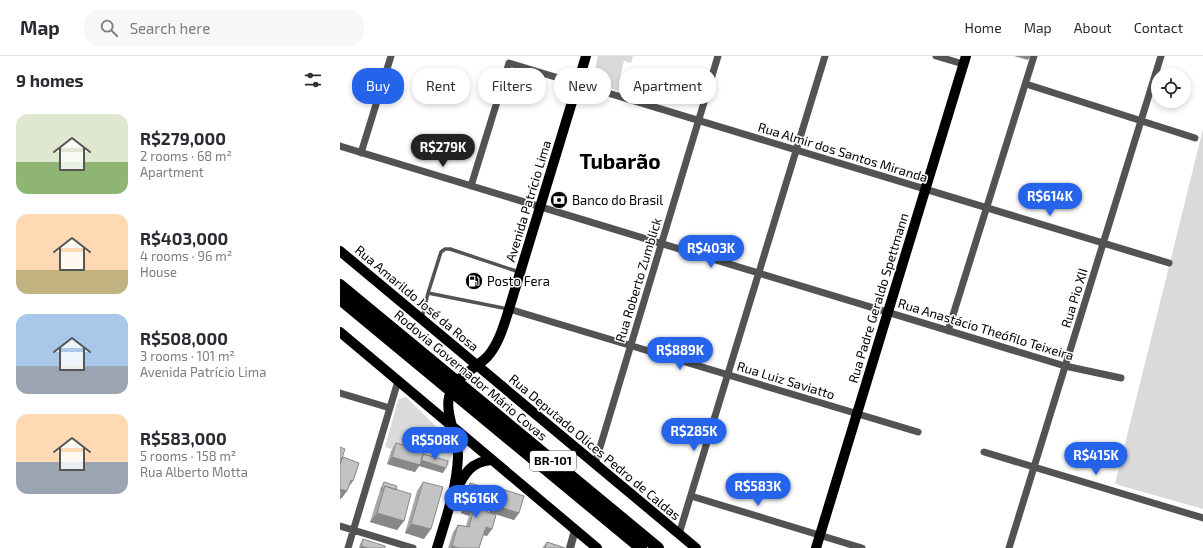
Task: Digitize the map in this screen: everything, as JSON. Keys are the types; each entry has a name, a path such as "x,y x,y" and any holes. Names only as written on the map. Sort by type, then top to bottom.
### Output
{"highway":[{"name":"Rodovia Governador Mário Covas","path":"340,285 444,378 641,548"},
{"name":"Rodovia Governador Mário Covas","path":"340,299 444,378 658,548"}],"main road":[{"name":"Avenida Patrício Lima","path":"582,68 586,56"},
{"name":"Rua Padre Geraldo Spettmann","path":"816,548 964,60"},
{"name":"Avenida Patrício Lima","path":"436,548 451,500 458,457 449,413 449,396 454,385 460,378 487,357 498,341 571,104"},
{"name":"Rua Amarildo José da Rosa","path":"340,251 477,365"},
{"path":"340,332 597,548"},
{"path":"466,356 480,354 498,341"},
{"name":"Rua Deputado Olices Pedro de Caldas","path":"477,365 696,548"},
{"name":"Avenida Patrício Lima","path":"451,500 467,471 474,464 491,460"}],"street":[{"path":"361,153 391,56"},
{"name":"Rua Roberto Zumblick","path":"595,464 718,56"},
{"path":"679,534 824,56"},
{"path":"936,56 964,60"},
{"path":"948,331 1034,56"},
{"name":"Rua Pio XII","path":"1009,548 1161,56"},
{"name":"Rua Almir dos Santos Miranda","path":"471,186 509,63 554,76"},
{"path":"1026,84 1195,138"},
{"name":"Rua Almir dos Santos Miranda","path":"611,93 1169,263"},
{"name":"Rua Anastácio Theófilo Teixeira","path":"340,146 1065,366 1121,378"},
{"name":"Rua Luiz Saviatto","path":"509,309 918,432"},
{"path":"348,548 398,381"},
{"path":"340,393 390,408"},
{"path":"984,452 1203,518"},
{"path":"690,496 862,548"},
{"path":"340,526 413,548"},
{"path":"570,548 575,530"}],"lane":[{"path":"422,319 428,293 441,252 445,249 450,249 520,272"},
{"path":"428,293 509,309"}],"shaded area":[{"path":"598,56 633,56 631,63 624,61 622,68 619,68 619,91 611,89 611,68 595,68"},
{"path":"1203,129 1203,509 1115,484"},
{"path":"406,397 453,443 454,450 448,466 385,447 398,400"}],"building":[{"path":"396,443 424,451 420,465 392,457"},
{"path":"340,447 345,449 340,464"},
{"path":"423,454 448,461 446,468 421,460"},
{"path":"343,457 359,463 353,481 351,480 347,491 340,489 340,464"},
{"path":"384,482 397,486 396,490 385,486 381,491"},
{"path":"423,482 443,487 431,529 411,524"},
{"path":"470,483 493,490 487,512 496,515 492,529 486,527 479,548 459,548 452,546 458,525 469,527 474,509 466,506"},
{"path":"385,486 411,494 404,521 377,513"},
{"path":"499,488 524,496 519,513 494,505"},
{"path":"363,539 385,546 385,548 368,548 361,546"},
{"path":"547,542 565,548 545,548"}],"place":[{"name":"Banco do Brasil","path":"559,200"},
{"name":"Posto Fera","path":"474,281"}],"district":[{"name":"Tubarão","path":"620,162"}]}
